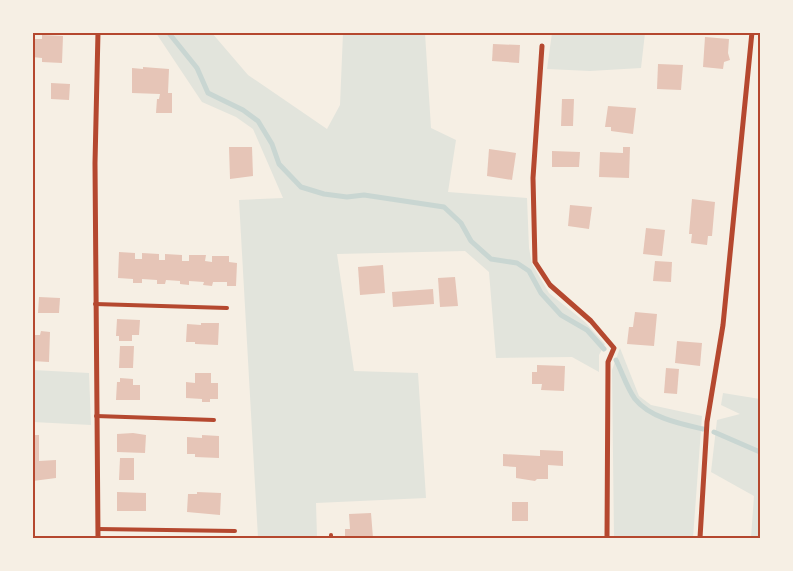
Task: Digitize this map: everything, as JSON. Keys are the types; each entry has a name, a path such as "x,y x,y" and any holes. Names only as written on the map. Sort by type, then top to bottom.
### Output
{"street":[{"path":"98,32 95,163 98,538"},
{"path":"700,538 708,422 723,325 752,32"},
{"path":"542,46 533,178 535,262 550,285 591,321 614,348 608,362 607,538"}],"lane":[{"path":"95,304 227,308"},
{"path":"96,416 214,420"},
{"path":"98,529 235,531"}],"shaded area":[{"path":"156,33 212,33 248,75 327,129 340,105 343,33 425,33 431,128 456,140 448,192 527,198 529,248 532,264 549,293 585,322 605,344 599,355 599,372 572,357 496,358 489,272 465,251 337,254 354,371 418,373 426,498 316,503 317,538 258,538 239,200 283,198 253,129 236,117 202,102"},
{"path":"552,33 645,33 641,68 590,71 547,69"},
{"path":"620,348 639,396 651,405 702,416 693,538 614,538 612,370"},
{"path":"33,370 89,373 91,425 33,422"},
{"path":"723,393 760,399 760,538 751,538 754,496 711,472 717,420 740,414 721,405"}],"building":[{"path":"42,35 63,36 62,63 42,62 42,58 32,57 32,39 42,39"},
{"path":"705,37 729,39 728,53 730,60 724,62 723,69 703,67"},
{"path":"493,44 520,45 519,63 492,61"},
{"path":"658,64 683,65 681,90 657,89"},
{"path":"143,67 169,69 168,93 172,93 172,113 156,113 157,99 159,99 160,94 132,93 132,68 143,69"},
{"path":"51,83 70,84 69,100 51,99"},
{"path":"562,99 574,99 573,126 561,126"},
{"path":"608,106 636,108 633,134 611,131 611,127 605,127"},
{"path":"229,147 252,147 253,176 230,179"},
{"path":"623,147 630,147 629,178 599,177 600,152 623,153"},
{"path":"489,149 516,153 512,180 487,176"},
{"path":"552,151 580,152 579,167 552,167"},
{"path":"692,199 715,202 712,236 708,236 707,245 691,243 692,234 689,234"},
{"path":"570,205 592,207 589,229 568,226"},
{"path":"646,228 665,230 662,256 643,254"},
{"path":"119,252 135,253 135,259 142,259 142,253 159,254 159,260 165,260 165,254 182,255 182,261 189,261 189,255 206,255 205,261 212,262 212,256 229,256 229,262 237,263 236,286 227,286 227,282 213,282 212,286 203,285 204,282 189,281 189,285 180,284 180,281 166,280 165,284 157,284 157,280 142,279 142,283 133,283 133,279 118,278"},
{"path":"655,261 672,262 671,282 653,281"},
{"path":"383,265 385,293 360,295 358,267"},
{"path":"455,277 458,306 440,307 438,278"},
{"path":"433,289 434,304 393,307 392,292"},
{"path":"39,297 60,298 59,313 38,313"},
{"path":"635,312 657,314 654,346 627,344 629,327 633,327"},
{"path":"117,319 140,320 139,335 132,335 132,341 119,341 119,336 116,336"},
{"path":"201,323 219,323 218,345 186,342 187,324 201,325"},
{"path":"41,331 50,332 49,362 32,361 32,335 40,335"},
{"path":"677,341 702,343 700,366 675,363"},
{"path":"120,346 134,346 133,368 119,368"},
{"path":"537,365 565,366 564,391 541,390 542,384 532,384 532,372 537,372"},
{"path":"666,368 679,369 677,394 664,393"},
{"path":"195,373 211,373 211,383 218,383 218,399 202,402 202,399 186,398 186,382 195,383"},
{"path":"120,378 133,379 133,385 140,385 140,400 116,400 117,382 120,382"},
{"path":"133,433 146,435 145,453 117,452 117,434"},
{"path":"32,435 39,435 39,461 56,460 56,478 33,481"},
{"path":"202,435 219,436 219,458 195,457 195,454 187,454 187,437 202,438"},
{"path":"540,450 563,451 563,466 548,465 548,479 537,479 535,481 516,478 516,467 503,466 503,454 540,456"},
{"path":"120,458 134,458 134,480 119,480"},
{"path":"117,492 146,493 146,511 117,511"},
{"path":"197,492 221,493 220,515 187,512 188,494 197,494"},
{"path":"512,502 528,502 528,521 512,521"},
{"path":"371,513 373,538 345,538 345,529 350,529 349,514"}],"waterway":[{"path":"168,32 197,68 208,93 243,110 258,121 272,144 279,164 301,187 324,194 347,197 364,195 444,207 461,223 471,241 491,259 517,263 529,271 541,293 561,315 587,330 604,349"},
{"path":"616,360 630,390 641,406 657,416 703,429"},
{"path":"714,432 760,452"}]}
